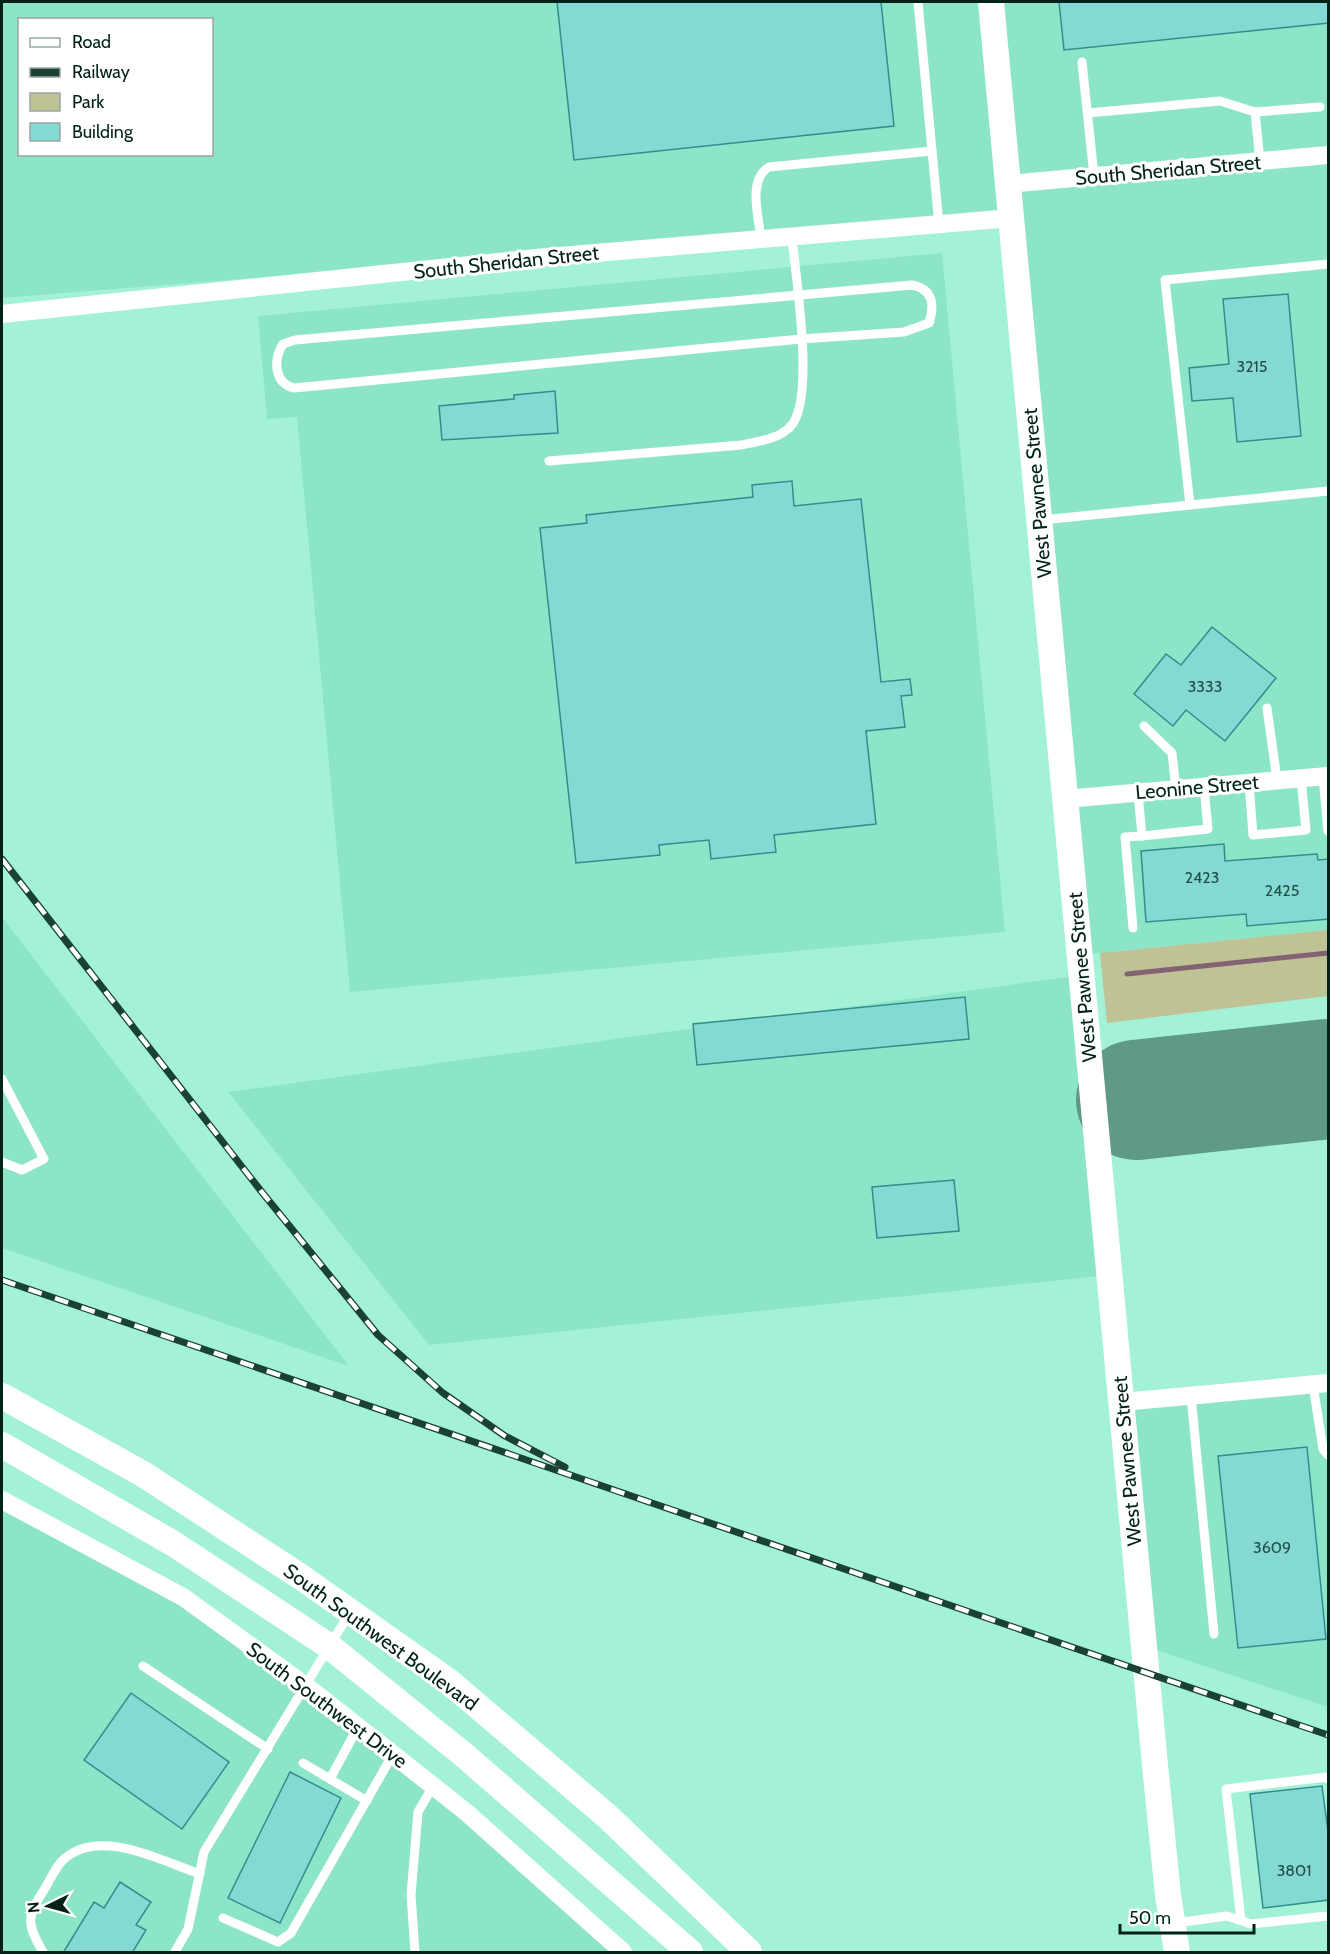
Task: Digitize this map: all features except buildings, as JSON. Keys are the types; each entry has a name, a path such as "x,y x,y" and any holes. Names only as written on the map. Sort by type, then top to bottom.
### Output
{"main road":[{"name":"West Pawnee Street","path":"991,2 1122,1402 1177,1953"},
{"name":"South Southwest Boulevard","path":"2,1396 142,1474 350,1612 447,1680 589,1801 749,1953"},
{"name":"South Southwest Boulevard","path":"2,1445 174,1544 329,1646 464,1755 690,1953"}],"street":[{"name":"South Sheridan Street","path":"1008,184 1329,155"},
{"name":"South Sheridan Street","path":"2,314 536,258 1012,218"},
{"name":"Leonine Street","path":"1065,799 1326,776"},
{"path":"1122,1402 1321,1384"},
{"name":"South Southwest Drive","path":"2,1500 183,1597 305,1686 433,1786 623,1953"}],"lane":[{"path":"918,2 939,225"},
{"path":"1082,62 1094,176"},
{"path":"1088,113 1220,102 1255,112 1320,107"},
{"path":"1255,112 1260,161"},
{"path":"761,239 756,183 760,172 769,166 932,151"},
{"path":"549,461 742,445 771,439 791,427 803,403 801,339 792,237"},
{"path":"1190,505 1166,280 1329,264"},
{"path":"912,285 923,287 930,295 933,311 929,323 904,332 801,339 294,388 285,386 279,379 277,367 277,353 283,344 295,340 797,295 912,285"},
{"path":"1040,520 1329,491"},
{"path":"1268,708 1277,780"},
{"path":"1144,726 1172,753 1176,789"},
{"path":"1326,776 1329,831"},
{"path":"1249,783 1253,834 1306,830 1301,778"},
{"path":"1133,928 1125,837 1208,829 1204,787"},
{"path":"1138,793 1142,836"},
{"path":"2,1079 44,1159 22,1170 2,1162"},
{"path":"1321,1384 1323,1449 1329,1455"},
{"path":"1191,1396 1214,1634"},
{"path":"175,1953 188,1929 204,1852 350,1612"},
{"path":"143,1666 268,1749"},
{"path":"330,1779 358,1727"},
{"path":"223,1918 278,1942 291,1933 393,1754"},
{"path":"303,1763 367,1801"},
{"path":"1240,1920 1226,1789 1327,1777 1329,1779"},
{"path":"415,1953 411,1895 418,1812 433,1786"},
{"path":"43,1953 29,1929 34,1905 63,1859 88,1846 110,1846 137,1852 200,1874"},
{"path":"1173,1923 1227,1916 1251,1924 1329,1916"}],"shaded area":[{"path":"2,2 1328,2 1328,930 1080,955 1011,218 2,298"},
{"path":"942,253 1005,932 350,992 297,417 267,419 258,316"},
{"path":"2,917 349,1366 2,1248"},
{"path":"1082,975 1110,1275 429,1345 228,1092"},
{"path":"1328,1383 1328,1707 1144,1646 1122,1402"},
{"path":"2,1500 183,1597 305,1685 621,1952 2,1952"}],"green space":[{"path":"1328,930 1328,996 1107,1023 1100,953"}],"waterway":[{"path":"1127,974 1328,953"}],"runway":[{"path":"1136,1100 1328,1079"}],"railway":[{"path":"2,859 261,1191 378,1335 443,1393 505,1436 565,1467"},
{"path":"2,1280 1328,1735"}]}
